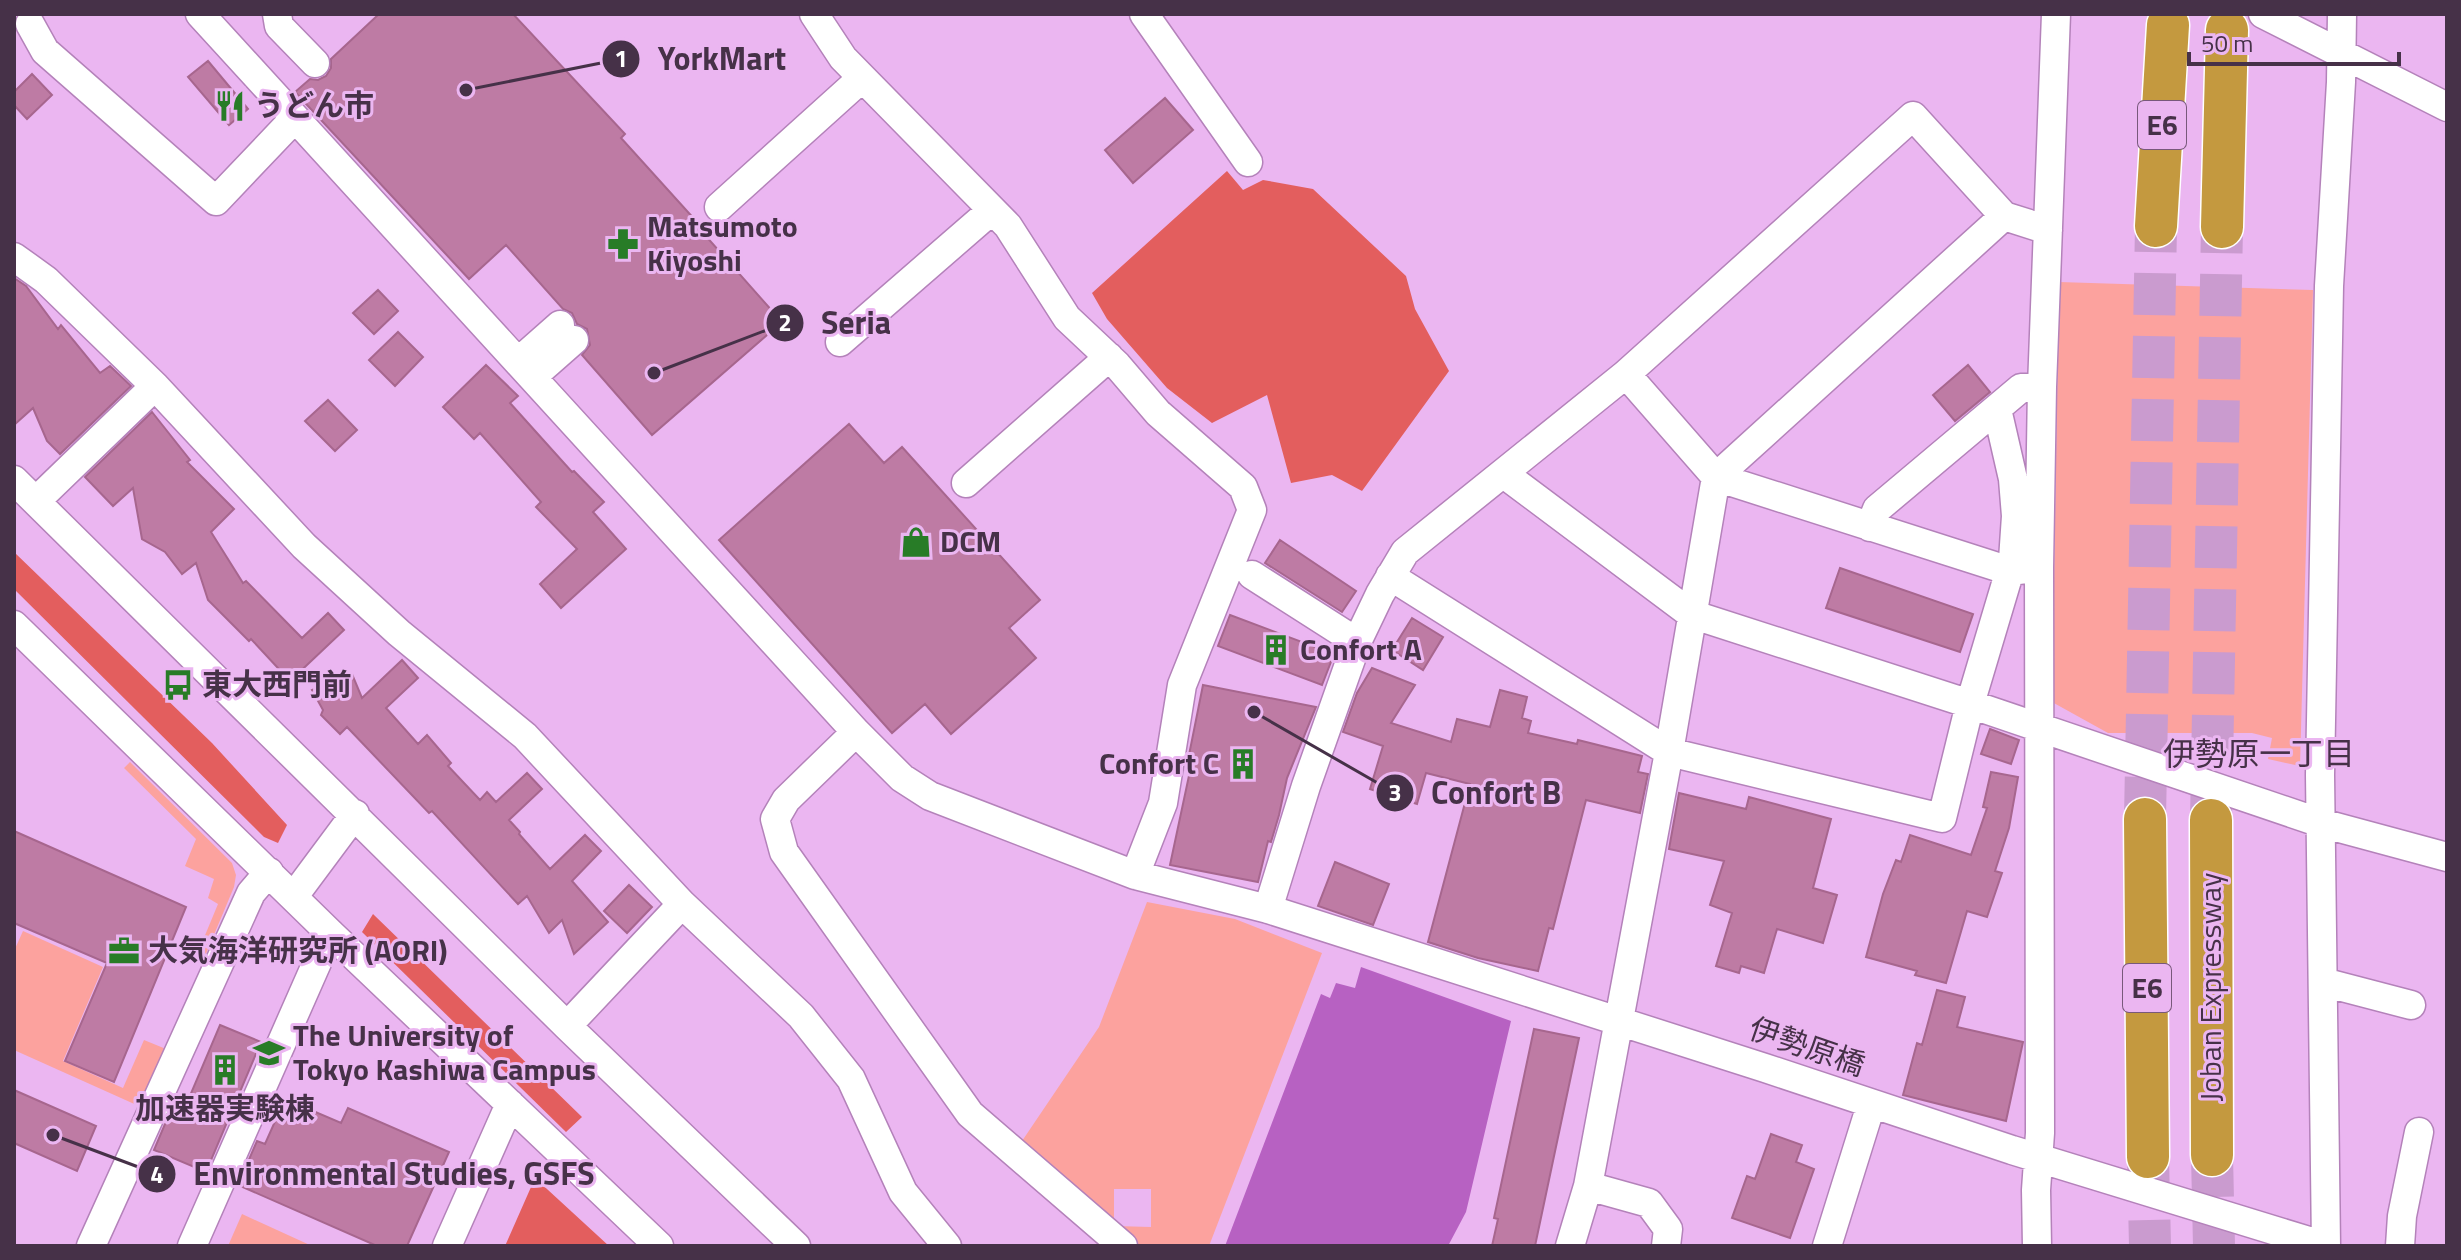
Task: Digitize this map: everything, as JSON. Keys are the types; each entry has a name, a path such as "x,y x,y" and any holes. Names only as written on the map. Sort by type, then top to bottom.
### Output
{"highway":[{"name":"E6","path":"2222,227 2245,22"},
{"name":"E6","path":"2156,226 2168,25"},
{"name":"E6","path":"2145,819 2148,1157"},
{"name":"Joban Expressway","path":"2211,820 2212,1155"}],"street":[{"name":"伊勢原橋","path":"200,14 856,732 902,778 930,796 1135,875 1268,909 2039,1159 2326,1246"},
{"path":"277,14 279,26 315,63"},
{"path":"814,14 843,58 1008,226 1067,318 1109,357 1158,413 1243,487 1252,510 1182,685 1163,803 1135,875"},
{"path":"1144,14 1248,162"},
{"path":"2037,1246 2039,568 2042,387 2056,14"},
{"path":"2326,1246 2320,775 2329,286 2342,14"},
{"path":"33,22 45,51 216,201 294,119"},
{"path":"2245,22 2342,55 2447,107"},
{"path":"719,207 862,78"},
{"path":"1268,909 1306,786 1357,642 1405,552 1626,374 1913,116 2004,216 2048,230"},
{"path":"840,342 992,210"},
{"path":"1570,1246 1588,1186 1669,752 1716,477 2004,216"},
{"path":"14,257 46,280 155,386 304,546 399,633 525,736 682,904 801,1016 851,1079 903,1192 947,1246"},
{"path":"525,369 567,332"},
{"path":"966,483 1109,357"},
{"path":"1626,374 1716,477 2010,571 2039,568"},
{"path":"36,501 155,386"},
{"path":"1870,527 1877,509 2021,388 2042,387"},
{"path":"1390,576 1669,752 1942,818 1970,704 2010,571 2016,516 2013,479 1997,409"},
{"path":"1504,474 1691,614 1970,704 2321,823 2447,857"},
{"path":"14,480 567,1026 796,1246"},
{"path":"1252,575 1357,642"},
{"path":"14,625 330,933 659,1246"},
{"path":"856,732 786,800 775,819 784,852 970,1114 1123,1246"},
{"path":"294,896 355,814"},
{"path":"91,1246 251,893 269,872"},
{"path":"567,1026 682,904"},
{"path":"192,1246 330,933"},
{"path":"2323,982 2411,1005"},
{"path":"447,1246 510,1104"},
{"path":"1827,1246 1871,1105"},
{"path":"2400,1246 2402,1216 2419,1132"},
{"path":"1588,1186 1649,1203 1668,1229 1666,1246"}],"shaded area":[{"path":"1227,171 1243,190 1263,180 1313,189 1406,276 1415,309 1449,371 1362,491 1332,475 1291,483 1267,395 1212,423 1167,388 1107,319 1092,293"},
{"path":"2059,282 2313,290 2300,766 2268,759 2272,738 2252,733 2108,733 2052,702"},
{"path":"14,552 212,743 287,825 278,843 264,837 14,589"},
{"path":"130,762 232,863 236,875 234,887 203,961 196,957 218,904 208,898 214,879 185,866 196,839 124,768"},
{"path":"1147,902 1235,919 1322,953 1209,1246 1132,1246 1020,1144 1099,1027","holes":["1114,1189 1151,1189 1151,1227 1114,1226"]},
{"path":"373,914 582,1117 566,1132 362,932"},
{"path":"23,931 103,967 63,1061 123,1088 144,1040 166,1049 141,1107 14,1050 14,951"},
{"path":"1361,967 1511,1021 1466,1212 1448,1246 1225,1246 1321,994 1330,998 1336,983 1355,988"},
{"path":"535,1178 609,1246 505,1246"},
{"path":"242,1214 312,1246 228,1246"}],"building":[{"path":"379,14 513,14 625,134 621,138 782,322 652,435 582,355 590,345 587,329 577,324 572,313 563,309 506,245 469,279 295,92 310,79 318,80 326,76 331,68 331,59"},
{"path":"208,61 248,109 229,125 188,77"},
{"path":"32,74 52,95 27,119 14,105 14,92"},
{"path":"1165,98 1193,130 1133,183 1105,150"},
{"path":"14,278 26,286 58,329 61,325 100,373 110,366 131,386 60,454 47,441 33,408 14,425"},
{"path":"378,290 398,311 374,334 353,313"},
{"path":"398,332 423,357 395,386 369,360"},
{"path":"486,365 518,396 510,403 572,472 604,502 593,512 626,549 561,608 540,584 577,549 536,507 541,502 480,433 474,439 443,407"},
{"path":"1968,365 1990,392 1955,421 1933,395"},
{"path":"328,400 357,430 335,451 305,421"},
{"path":"152,412 190,460 187,462 234,509 211,532 243,583 246,581 302,638 328,613 344,630 290,681 251,639 249,641 208,600 196,563 182,574 165,552 142,539 133,488 113,506 85,477"},
{"path":"849,424 884,463 902,447 1040,600 1009,628 1036,658 951,734 925,704 892,733 719,540"},
{"path":"1280,540 1356,591 1342,612 1265,563"},
{"path":"1840,568 1973,614 1960,652 1826,608"},
{"name":"Confort A","path":"1230,615 1334,654 1322,685 1218,646"},
{"path":"1412,618 1443,637 1423,670 1392,650"},
{"path":"402,660 418,678 386,708 418,744 427,735 451,763 448,766 480,800 487,792 496,802 527,773 542,789 509,820 550,869 585,835 601,851 572,881 608,922 574,954 562,920 549,933 527,896 518,904 432,811 429,813 347,727 340,734 321,715 323,710 312,690 352,674 362,698"},
{"path":"1372,668 1415,685 1391,723 1451,742 1457,719 1490,727 1500,690 1527,697 1522,718 1531,721 1528,733 1577,744 1578,740 1642,756 1638,772 1648,774 1640,813 1586,800 1553,929 1549,928 1538,971 1478,958 1428,942 1470,784 1426,773 1417,804 1370,789 1383,746 1343,732 1357,693"},
{"path":"1203,685 1316,707 1287,778 1258,882 1170,865 1190,771 1186,770"},
{"path":"1990,729 2019,740 2011,764 1981,754"},
{"path":"1991,772 2018,777 2009,828 1995,871 2002,873 1987,917 1967,911 1946,983 1915,975 1917,971 1866,957 1883,894 1896,860 1901,862 1910,835 1971,855 1987,808 1983,807"},
{"path":"1679,793 1746,809 1749,797 1831,819 1813,888 1837,895 1823,943 1777,929 1764,973 1741,966 1739,973 1716,966 1732,913 1710,905 1724,861 1669,849"},
{"name":"大気海洋研究所 (AORI)","path":"14,831 186,907 114,1082 65,1061 107,963 14,923"},
{"path":"1335,862 1389,884 1373,925 1318,906"},
{"path":"629,885 652,907 627,933 604,911"},
{"path":"1937,990 1965,997 1957,1027 2023,1042 2006,1121 1903,1095 1917,1043 1922,1045"},
{"path":"220,1025 261,1042 206,1172 154,1150 173,1105 184,1110"},
{"path":"1534,1029 1579,1038 1535,1246 1492,1246 1498,1219 1494,1218"},
{"path":"14,1090 96,1126 77,1171 14,1143"},
{"path":"285,1099 341,1123 348,1108 449,1152 407,1246 377,1246 238,1185 257,1141 265,1144"},
{"path":"1771,1134 1802,1145 1796,1162 1814,1169 1790,1238 1732,1218 1747,1176 1755,1179"}],"tunnel":[{"path":"2145,819 2156,226"},
{"path":"2211,820 2222,227"},
{"path":"2212,1155 2214,1246"},
{"path":"2148,1157 2150,1246"}],"place":[{"name":"YorkMart","path":"466,90"},
{"name":"うどん市","path":"230,106"},
{"name":"Matsumoto Kiyoshi","path":"623,244"},
{"name":"Seria","path":"654,373"},
{"name":"DCM","path":"916,542"},
{"name":"Confort A","path":"1276,650"},
{"name":"東大西門前","path":"178,685"},
{"name":"Confort B","path":"1254,712"},
{"name":"Confort C","path":"1243,764"},
{"name":"大気海洋研究所 (AORI)","path":"124,951"},
{"name":"The University of Tokyo Kashiwa Campus","path":"269,1053"},
{"name":"加速器実験棟","path":"225,1070"},
{"name":"Environmental Studies, GSFS","path":"53,1135"}],"district":[{"name":"伊勢原一丁目","path":"2259,754"}]}
